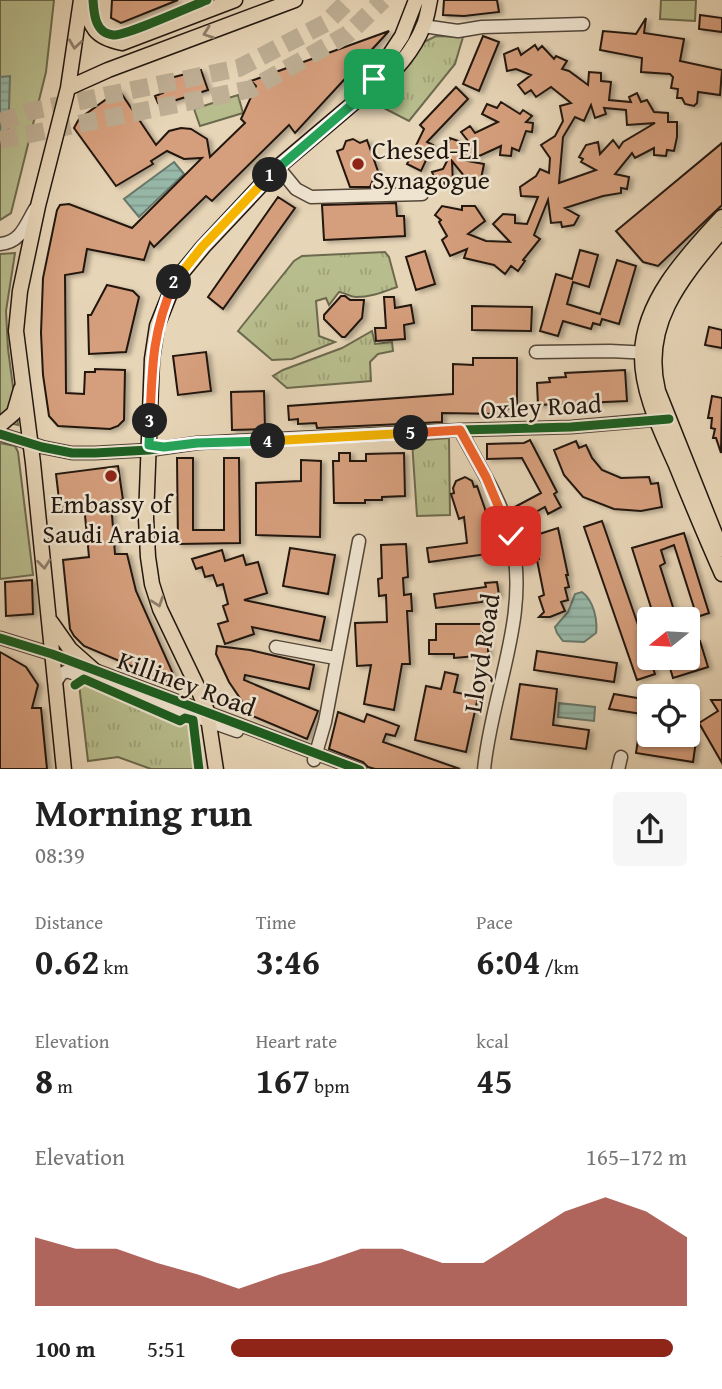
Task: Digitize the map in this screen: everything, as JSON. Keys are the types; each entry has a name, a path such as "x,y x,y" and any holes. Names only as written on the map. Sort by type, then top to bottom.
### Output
{"main road":[{"path":"82,0 91,26 106,39 122,43 235,0"},
{"path":"64,769 50,621 16,331 19,291 68,88 82,0"},
{"path":"68,88 295,0"},
{"path":"363,95 402,36 416,0"},
{"path":"216,769 208,717 196,684 160,609 152,584 146,532 154,447 154,343 157,326 175,281 219,229 278,167 391,73 424,26 430,0"},
{"path":"164,28 171,47"},
{"path":"722,217 681,262 664,287 648,325 646,387 722,551"},
{"path":"648,353 677,286 722,230"},
{"path":"0,425 14,413 23,385"},
{"path":"663,419 722,574"},
{"path":"50,621 69,649 96,672"}],"street":[{"path":"424,26 458,30 583,24"},
{"path":"278,167 296,189 311,197 422,194"},
{"path":"0,244 10,243 19,237 38,206"},
{"path":"536,352 648,353"},
{"name":"Oxley Road","path":"0,434 93,447 154,447 460,430 571,428 663,419"},
{"name":"Lloyd Road","path":"460,430 486,477 511,536 516,568 513,623 484,769"},
{"path":"312,755 325,722 359,541"},
{"name":"Killiney Road","path":"0,638 52,654 208,717 312,755 360,769"},
{"path":"276,647 335,658"},
{"name":"Killiney Road","path":"55,683 61,674 67,671 208,717"},
{"name":"Killiney Road","path":"312,755 339,769"}],"green space":[{"path":"0,0 54,0 46,72 11,213 0,220"},
{"path":"661,0 696,0 695,21 660,19"},
{"path":"436,36 463,37 455,64 409,121 372,102 394,80 424,42"},
{"path":"238,95 243,113 200,126 194,109"},
{"path":"385,252 389,257 397,287 361,297 339,292 329,305 326,298 316,301 319,336 335,342 292,359 272,360 238,331 294,261 302,256"},
{"path":"15,253 6,311 18,425 0,421 0,254"},
{"path":"372,331 375,344 392,342 393,351 378,354 370,362 371,381 287,388 273,376 342,348"},
{"path":"449,438 450,515 417,516 412,441"},
{"path":"0,443 15,446 18,452 33,575 0,579"},
{"path":"83,682 179,723 185,720 191,722 197,769 151,769 118,757 88,761 79,684"}],"shaded area":[{"path":"10,76 8,141 0,141 0,77"},
{"path":"174,162 184,174 139,217 124,199"},
{"path":"582,592 594,610 596,633 584,642 563,641 555,627 568,612 575,594"},
{"path":"559,703 595,707 594,721 558,717"}],"building":[{"path":"112,0 178,0 121,23 111,18"},
{"path":"444,0 497,0 499,12 464,16 443,15"},
{"path":"700,15 722,18 722,32 699,29"},
{"path":"646,18 644,33 684,39 680,61 722,70 720,95 698,92 694,106 685,104 682,98 677,98 678,89 671,88 673,77 670,74 641,72 642,58 600,50 603,31 636,34"},
{"path":"389,31 295,133 289,125 212,201 206,196 154,247 150,242 144,260 87,249 83,272 65,275 66,393 84,394 85,372 95,372 95,369 125,370 124,420 110,429 58,426 49,416 41,333 43,278 57,210 60,205 69,204 132,228 202,158 184,159 167,151 151,161 153,164 116,186 74,128 79,119 119,90 156,145 169,131 191,129 207,139 210,157 245,123 241,119 256,86 251,81"},
{"path":"483,36 499,42 479,91 463,84"},
{"path":"535,45 538,50 542,46 554,59 556,56 567,61 562,69 588,85 589,72 601,73 601,81 611,82 609,100 631,102 629,97 637,93 641,102 647,100 654,112 668,113 668,122 677,122 677,137 674,151 667,150 666,156 654,155 654,148 635,158 632,153 615,174 629,177 627,189 621,188 621,193 565,208 579,216 574,225 562,227 561,222 551,223 548,200 534,235 540,239 523,260 525,261 518,271 511,266 505,274 494,265 464,258 467,249 450,256 442,240 447,236 439,222 441,220 435,215 442,206 462,210 462,206 475,206 485,221 468,234 486,241 510,242 493,224 503,214 515,215 515,223 527,224 538,197 521,196 520,187 536,176 540,169 549,173 550,158 541,145 555,136 563,121 560,106 571,103 551,87 536,97 531,90 525,94 518,85 531,75 516,69 507,71 504,54 518,48 521,55","holes":["591,105 595,118 606,114 604,108 626,110 627,125 655,123 623,142 619,148 613,140 600,154 598,142 586,145 579,157 583,159 581,162 596,170 559,183 563,137 575,117 584,121"]},
{"path":"201,70 208,90 158,103 155,96 163,93 159,81"},
{"path":"456,87 468,99 427,142 433,145 421,171 407,164 424,129 420,125"},
{"path":"501,102 520,114 523,110 532,116 526,122 533,123 532,132 526,131 519,151 512,148 511,156 500,155 501,146 468,161 484,164 480,184 470,187 452,161 453,184 444,185 444,180 436,182 432,172 443,169 449,157 446,152 450,138 472,146 461,132 470,126 475,133 498,122 482,114 487,104 497,108"},
{"name":"Chesed-El Synagogue","path":"353,139 360,143 367,140 380,177 373,180 370,187 350,187 337,151 343,149 346,141"},
{"path":"722,143 722,205 658,266 643,262 616,231"},
{"path":"278,197 295,208 223,309 208,297"},
{"path":"396,203 397,216 404,216 405,236 324,240 322,205"},
{"path":"580,250 598,255 589,287 573,282 567,304 600,314 617,260 636,266 619,324 602,319 600,325 593,323 591,329 563,321 558,336 540,331 556,274 572,279"},
{"path":"425,251 435,284 416,290 406,257"},
{"path":"107,285 133,291 139,297 126,352 89,354 88,315 91,315"},
{"path":"341,296 350,300 364,300 362,318 345,337 324,319 324,315"},
{"path":"384,297 394,297 395,308 411,305 414,323 404,325 405,339 376,341 375,328 386,328"},
{"path":"472,306 532,307 531,331 472,330"},
{"path":"709,327 722,330 722,348 705,345"},
{"path":"206,352 211,391 178,395 173,356"},
{"path":"473,358 517,358 517,409 501,408 501,414 442,413 442,422 317,428 316,423 298,424 298,419 289,420 288,406 453,394 453,364 473,365"},
{"path":"625,370 627,401 538,405 537,383 550,382 549,378 566,377 565,373"},
{"path":"264,391 265,429 232,430 231,392"},
{"path":"712,396 722,398 721,453 716,438 713,438 715,429 711,428 712,418 708,418"},
{"path":"530,440 557,492 554,494 561,507 548,514 545,507 518,522 511,509 541,493 522,458 487,459 487,444 524,443"},
{"path":"576,441 579,448 586,445 602,470 621,478 649,477 651,484 658,483 662,507 641,511 614,509 583,497 564,475 554,450"},
{"path":"339,453 350,453 350,461 366,461 366,454 404,453 405,496 382,497 382,500 365,500 365,503 334,503 333,461 339,461"},
{"path":"177,458 193,458 193,530 224,530 224,458 239,458 240,543 178,544"},
{"path":"301,460 321,461 320,537 256,535 256,483 301,481"},
{"path":"118,466 123,500 111,502 115,554 127,554 136,591 174,676 169,682 84,646 70,629 63,560 89,557 84,505 60,508 56,474"},
{"path":"465,477 472,481 474,487 477,486 485,509 487,554 429,562 427,548 467,543 464,517 459,519 451,494 454,493 456,481"},
{"path":"602,521 637,622 637,670 654,670 655,674 637,680 584,527"},
{"path":"558,528 568,575 569,587 565,588 568,600 561,602 565,611 550,617 539,617 544,612 539,597 544,595 533,536"},
{"path":"684,533 709,613 700,616 700,607 694,607 674,545 661,550 665,563 660,566 673,607 651,607 632,548"},
{"path":"406,544 408,577 403,578 404,595 411,594 412,611 407,611 410,664 402,664 394,710 364,704 371,665 357,666 355,623 387,622 386,595 379,596 378,579 382,578 381,545"},
{"path":"290,548 335,555 328,594 283,586"},
{"path":"222,550 225,561 243,555 246,565 258,562 267,593 244,600 325,617 320,641 252,627 254,634 225,644 218,624 228,621 223,606 228,604 223,584 217,586 213,575 205,577 202,567 196,569 192,559"},
{"path":"32,580 33,614 6,616 5,582"},
{"path":"497,582 499,595 481,598 482,602 436,608 434,594 486,587 485,583"},
{"path":"436,624 483,624 483,640 488,640 488,655 454,658 454,654 429,654 429,640 436,640"},
{"path":"700,641 708,667 700,670"},
{"path":"217,646 250,650 314,665 309,689 245,675 244,680 318,711 307,739 241,711 244,704 229,682 216,654"},
{"path":"537,651 617,663 614,682 534,670"},
{"path":"0,652 26,667 38,685 32,708 41,708 47,769 0,769"},
{"path":"671,670 698,670 673,678"},
{"path":"445,672 458,675 454,692 478,697 466,752 415,740 426,686 441,689"},
{"path":"520,684 557,689 553,725 589,730 586,749 511,739"},
{"path":"614,694 637,698 637,713 609,709"},
{"path":"711,700 722,700 722,763 700,725 718,711"},
{"path":"338,712 364,722 367,714 399,726 395,736 386,734 383,742 460,769 375,769 329,749"},
{"path":"637,746 695,747 693,762 636,753"}],"tunnel":[{"path":"0,122 32,111 239,68 326,23 349,0"},
{"path":"0,140 251,89 348,34 383,0"}],"cycle path":[{"path":"93,0 99,27 113,35 144,26 207,0"},
{"path":"0,434 42,447 72,453 95,453 149,450 197,443 571,427 669,419"},
{"path":"0,638 52,654 357,769"},
{"path":"75,685 84,679 180,721 185,718 193,720 199,769"}],"place":[{"name":"Chesed-El Synagogue","path":"358,164"},
{"name":"Embassy of Saudi Arabia","path":"111,476"}],"route":[{"path":"374,79 363,95 264,181 202,247 175,281 157,326 154,343 149,445 164,447 197,443 460,430 486,477 511,536"}]}
